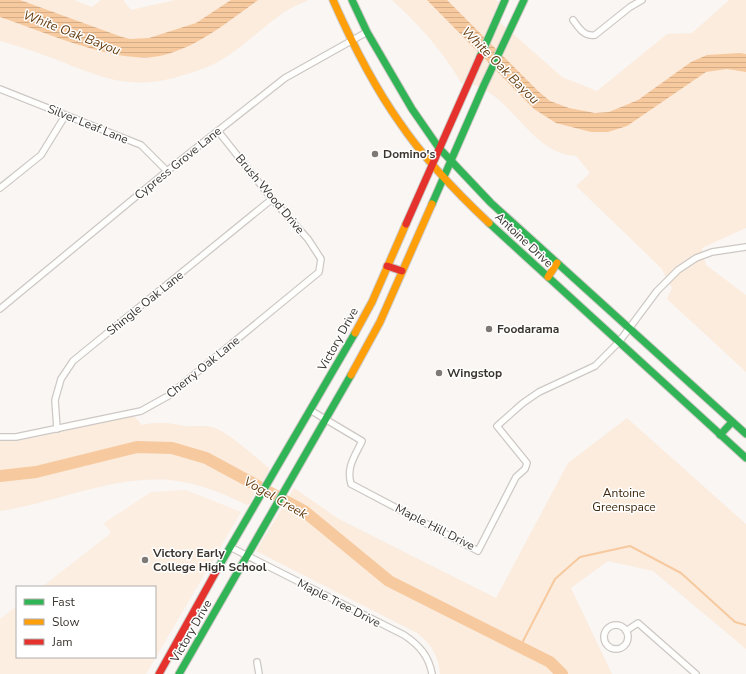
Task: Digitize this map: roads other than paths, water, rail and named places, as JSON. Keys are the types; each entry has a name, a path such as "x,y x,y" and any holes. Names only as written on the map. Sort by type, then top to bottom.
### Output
{"main road":[{"name":"Antoine Drive","path":"333,0 352,41 380,93 401,125 443,178 517,249 746,458"},
{"name":"Antoine Drive","path":"352,0 367,32 412,109 439,148 491,202 746,434"},
{"name":"Victory Drive","path":"159,674 230,547 352,339 372,302 505,0"},
{"name":"Victory Drive","path":"179,674 367,348 380,322 484,85 524,0"},
{"path":"548,277 558,263"},
{"path":"387,266 402,271"},
{"path":"720,435 732,422"}],"street":[{"path":"573,20 584,34 589,36 595,35 630,7 642,0"},
{"name":"Cypress Grove Lane","path":"0,309 167,171 285,78 367,32"},
{"name":"Silver Leaf Lane","path":"0,89 141,145 167,171"},
{"path":"0,188 41,155 65,116"},
{"name":"Brush Wood Drive","path":"218,131 272,199 308,239 321,259"},
{"name":"Shingle Oak Lane","path":"57,429 55,400 61,379 73,361 272,199"},
{"path":"619,342 657,291 678,270 696,258 712,252 746,247"},
{"name":"Cherry Oak Lane","path":"0,437 16,437 141,411 168,396 319,272 321,259"},
{"name":"Maple Hill Drive","path":"310,410 362,441 351,463 348,475 351,484 478,551 516,477 525,469 527,463 497,426 523,403 540,392 595,366 619,342"},
{"name":"Maple Tree Drive","path":"230,547 404,635 421,649 430,662 432,674"},
{"path":"626,631 638,623 696,674"},
{"path":"613,626 620,626 626,631 628,638 627,642 622,647 614,649 606,642 605,634 613,626"},
{"path":"257,662 259,674"}],"water":[{"name":"White Oak Bayou","path":"0,0 20,0 130,39 149,38 196,23 231,0 258,0 213,32 189,46 164,55 146,57 126,56 82,46 0,17"},
{"name":"White Oak Bayou","path":"427,0 447,0 538,91 550,101 569,108 595,113 609,112 638,100 691,62 707,55 746,54 746,72 727,69 706,72 627,126 608,132 591,132 556,123 534,109"}],"waterway":[{"name":"Vogel Creek","path":"0,476 36,472 137,447 172,448 206,458 304,511 389,581 550,662 562,674"},
{"path":"520,647 555,579 580,557 630,546 681,573 735,622 746,625"}],"place":[{"name":"Domino's","path":"375,154"},
{"name":"Foodarama","path":"489,329"},
{"name":"Wingstop","path":"439,373"},
{"name":"Victory Early College High School","path":"145,560"}],"park label":[{"name":"Antoine Greenspace","path":"624,500"}]}
